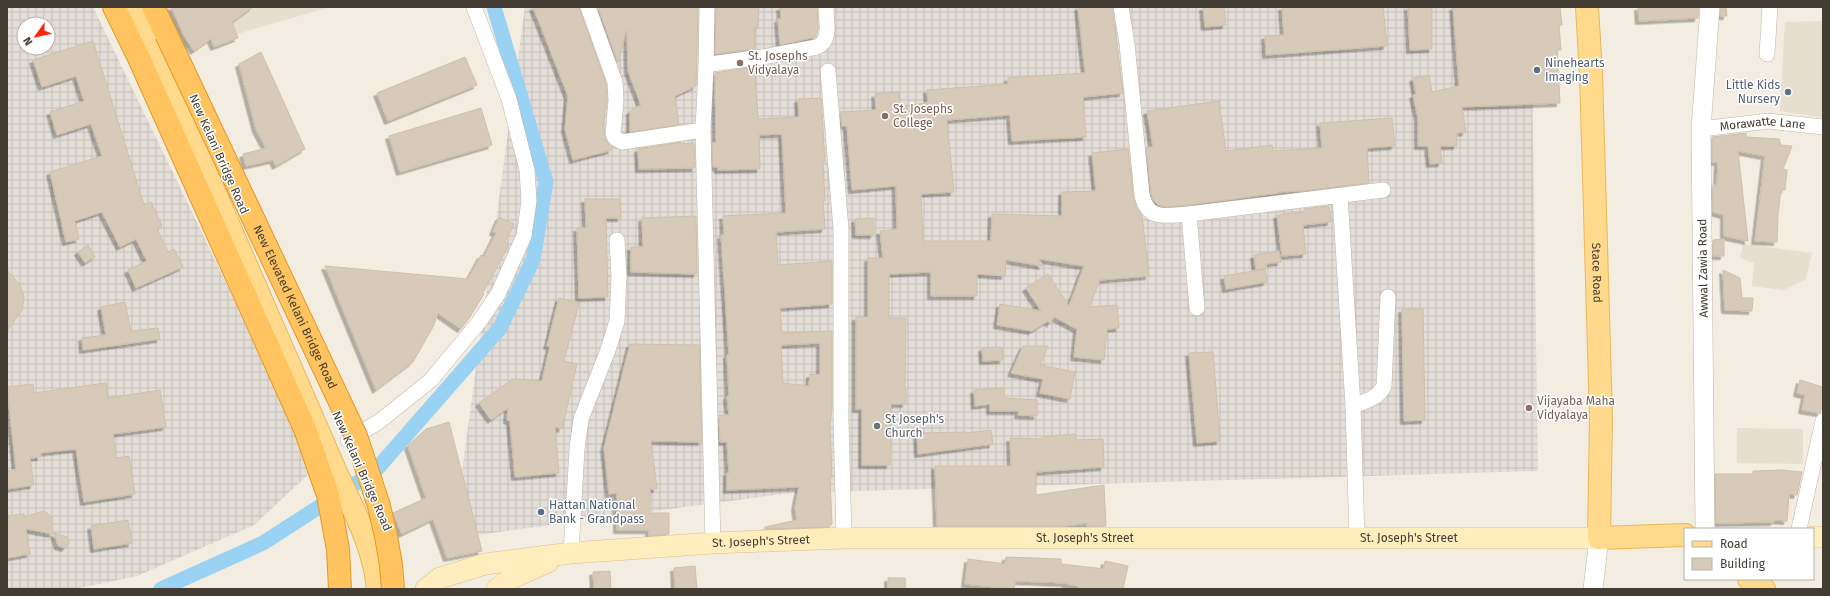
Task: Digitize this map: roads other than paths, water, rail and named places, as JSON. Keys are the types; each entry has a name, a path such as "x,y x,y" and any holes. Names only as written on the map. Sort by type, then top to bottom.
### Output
{"highway":[{"path":"114,7 139,58"},
{"path":"118,7 139,58 305,429 328,495 338,549 340,589"},
{"name":"New Elevated Kelani Bridge Road","path":"154,7 356,436 377,500 386,536 393,589"}],"main road":[{"name":"New Kelani Bridge Road","path":"134,7 335,470 368,541 374,561 378,589"},
{"name":"New Kelani Bridge Road","path":"154,7 390,532 398,560 400,589"},
{"name":"Stace Road","path":"1586,7 1591,82 1601,418 1599,538"},
{"path":"1599,538 1684,535"},
{"name":"St. Joseph's Street","path":"426,589 440,578 485,564 571,553 713,543 844,538 1599,538"},
{"name":"St. Joseph's Street","path":"497,589 512,578 571,553"},
{"path":"1750,580 1764,589"}],"street":[{"path":"352,446 380,421 431,380 479,322 498,294 524,236 529,201 527,170 509,99 474,7"},
{"path":"588,7 615,82 616,101 613,134 616,138 622,142 703,130"},
{"path":"706,7 706,67 703,130 713,543"},
{"path":"706,67 711,64 762,57 822,45 827,39 826,7"},
{"path":"1121,7 1127,44 1144,202 1148,209 1159,216 1188,214 1383,190"},
{"name":"Awwal Zawia Road","path":"1705,528 1701,129 1710,7"},
{"path":"1767,54 1770,7"},
{"path":"828,71 842,229 841,420 844,538"},
{"name":"Morawatte Lane","path":"1701,129 1768,121 1823,127"},
{"path":"1340,196 1353,406 1357,538"},
{"path":"1188,214 1197,308"},
{"path":"571,553 577,449 581,419 608,350 617,321 619,277 617,240"},
{"path":"1353,406 1379,395 1384,386 1388,297"},
{"path":"1799,528 1823,421"},
{"path":"1593,589 1599,538"}],"waterway":[{"path":"161,589 263,543 375,471 500,328 533,260 546,182 494,7"}],"place":[{"name":"St. Josephs Vidyalaya","path":"740,63"},
{"name":"Ninehearts Imaging","path":"1537,70"},
{"name":"Little Kids Nursery","path":"1788,92"},
{"name":"St. Josephs College","path":"885,116"},
{"name":"Vijayaba Maha Vidyalaya","path":"1529,408"},
{"name":"St Joseph's Church","path":"877,426"},
{"name":"Hattan National Bank - Grandpass","path":"541,512"}]}
